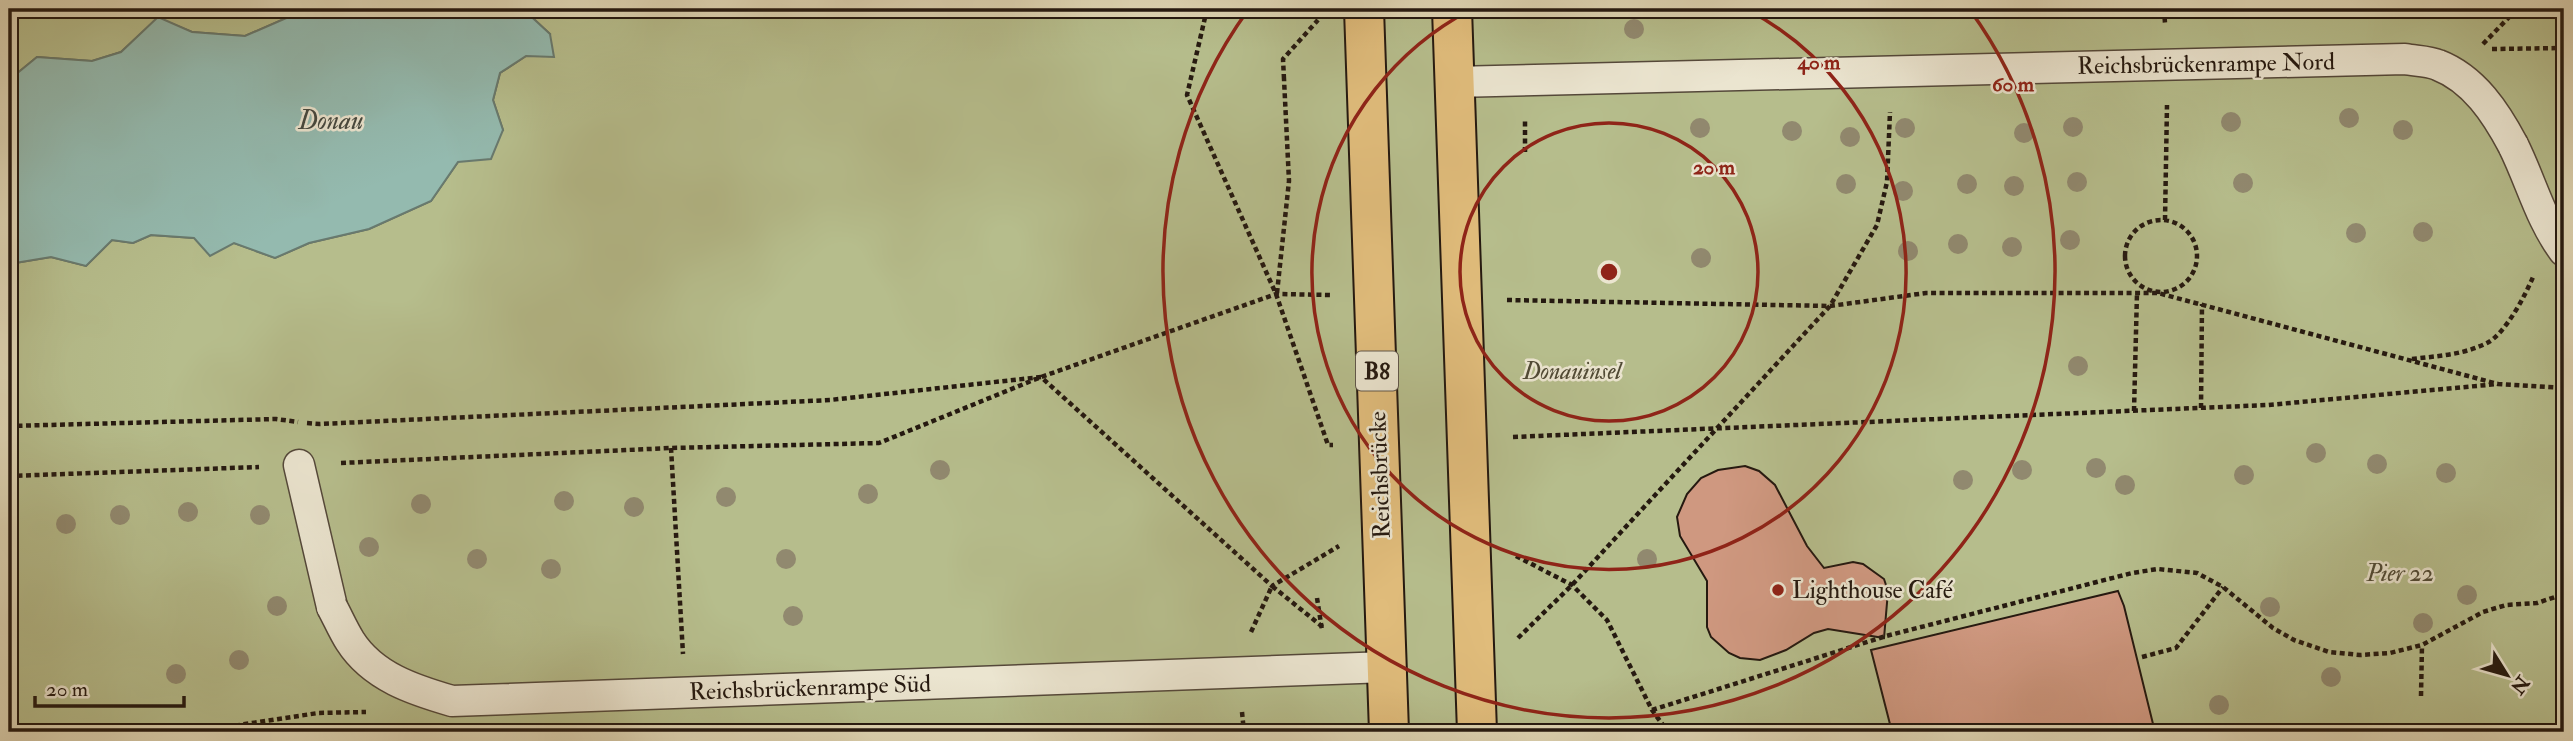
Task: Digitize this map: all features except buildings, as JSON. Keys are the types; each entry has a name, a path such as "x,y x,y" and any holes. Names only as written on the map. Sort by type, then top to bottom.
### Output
{"main road":[{"name":"Reichsbrücke","path":"1364,9 1389,732"},
{"path":"1452,9 1477,732"}],"lane":[{"name":"Reichsbrückenrampe Nord","path":"1454,82 2406,59 2439,65 2472,87 2495,113 2531,181 2539,209 2564,251"},
{"name":"Reichsbrückenrampe Süd","path":"299,465 332,607 351,643 376,669 410,689 452,701 1387,667"}],"path":[{"path":"1207,9 1186,95 1276,294 1328,445 1342,445"},
{"path":"2517,9 2478,49 2564,48"},
{"path":"1276,294 1289,180 1283,59 1325,11"},
{"path":"2165,220 2167,95"},
{"path":"1514,642 1572,584 1830,306 1877,225 1887,182 1890,108"},
{"path":"2407,359 2460,353 2490,342 2520,306 2539,264 2539,209"},
{"path":"1504,300 1830,306 1926,293 2158,293 2182,286 2191,277 2198,253 2187,230 2177,223 2165,220 2142,224 2127,241 2124,252 2130,275 2137,284 2158,293 2498,384"},
{"path":"2134,411 2137,293"},
{"path":"9,477 671,448 879,443 1041,377 1276,294 1343,296"},
{"path":"2201,408 2202,304"},
{"path":"9,426 276,419 320,424 816,401 1041,377"},
{"path":"1508,438 2268,405 2498,384 2564,388"},
{"path":"671,448 684,665"},
{"path":"1652,710 1886,636 2132,573 2158,569 2197,573 2223,587 2273,628 2294,640 2329,652 2361,655 2390,653 2422,645 2483,611 2506,605 2537,603 2564,594"},
{"path":"2142,657 2176,648 2223,587"},
{"path":"2421,696 2422,645"},
{"path":"192,732 318,713"}],"green space":[{"path":"9,9 307,9 245,36 192,32 158,18 121,52 92,61 37,57 9,80"},
{"name":"Donauinsel","path":"523,9 2564,9 2564,732 9,732 9,264 51,257 86,266 112,240 133,243 151,235 234,243 275,258 309,243 369,229 431,201 458,162 503,130 493,100 500,73 526,56 550,34"}],"water":[{"name":"Donau","path":"307,9 523,9 550,34 554,57 526,56 500,73 493,100 503,130 491,159 458,162 431,201 369,229 309,243 275,258 234,243 210,256 194,238 151,235 133,243 112,240 86,266 51,257 9,264 9,80 37,57 92,61 121,52 158,17 192,32 245,36"}],"place":[{"name":"Lighthouse Café","path":"1778,590"}],"park label":[{"name":"Pier 22","path":"2400,573"}]}
